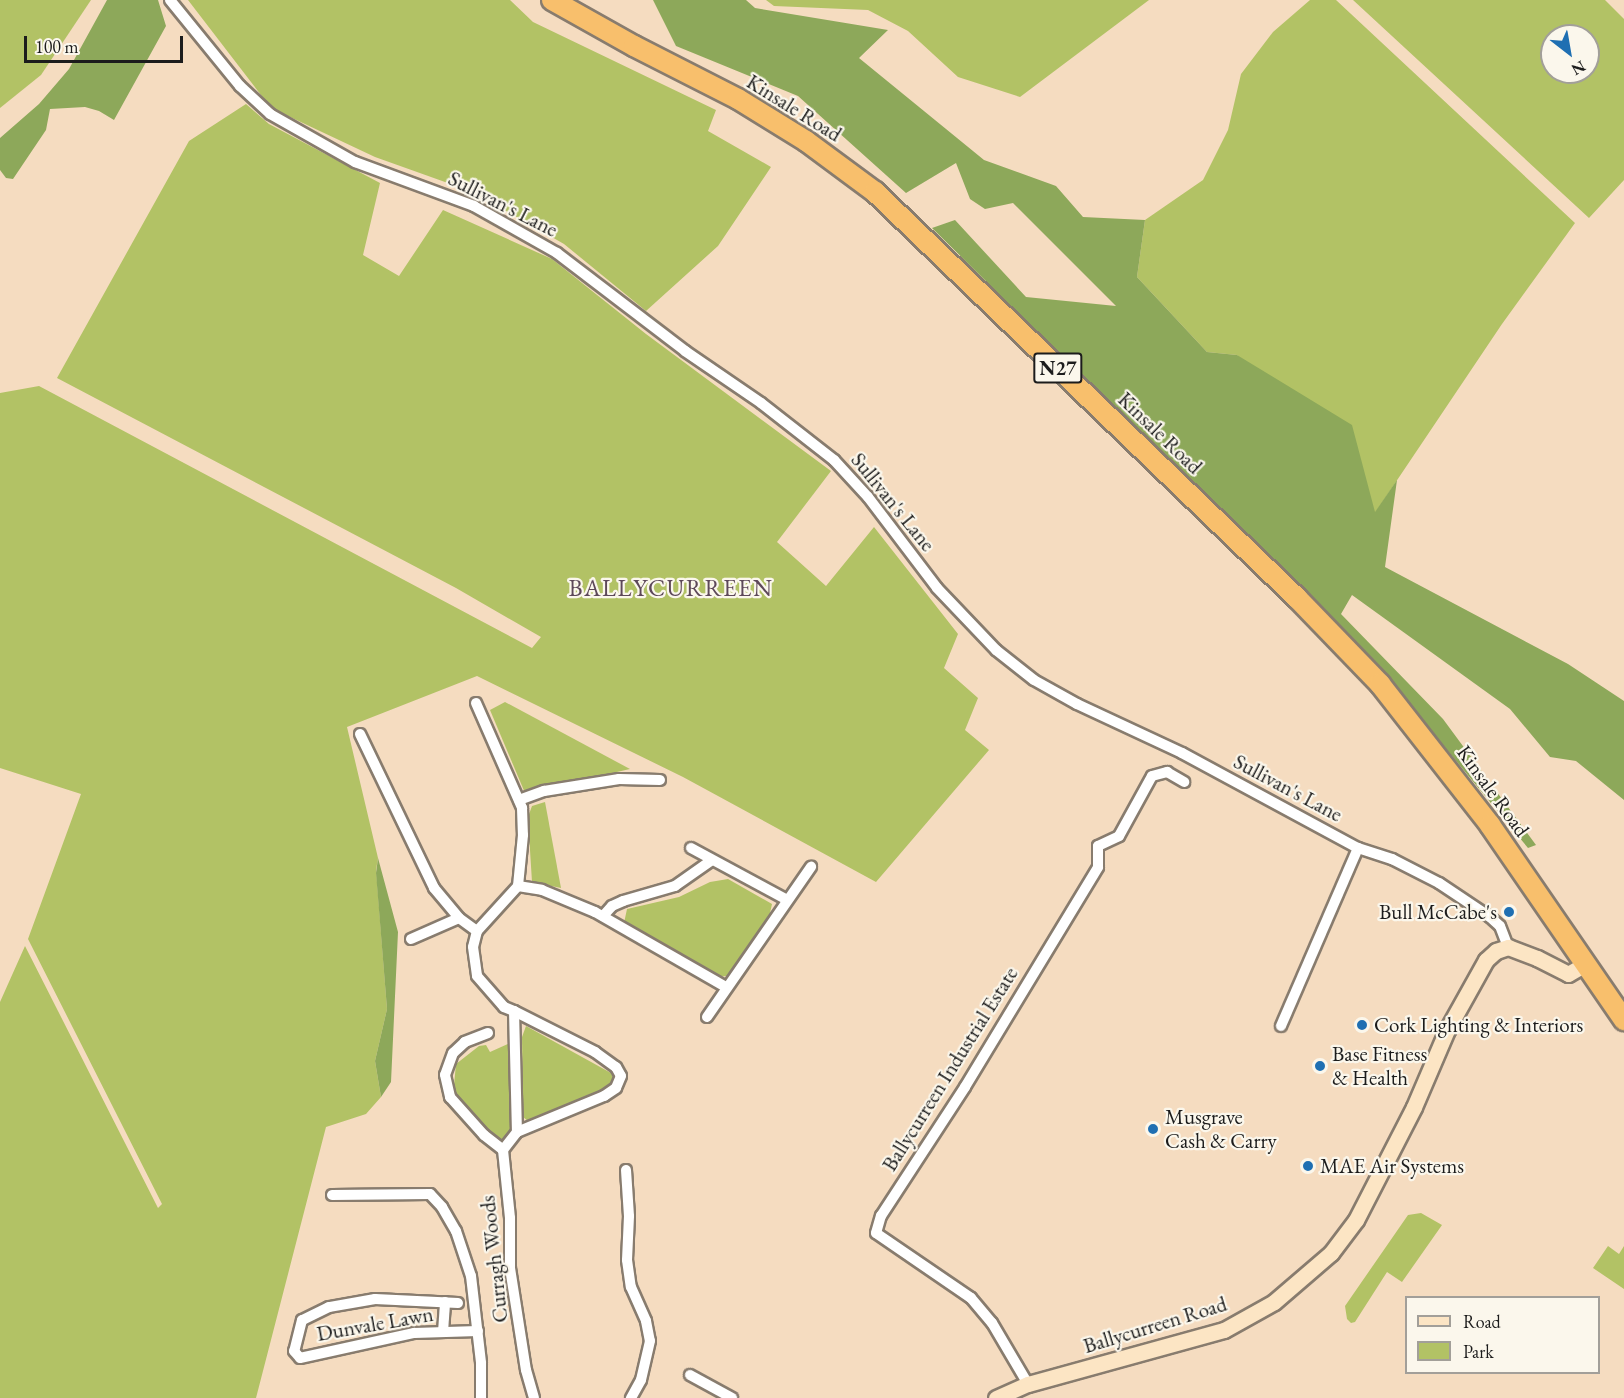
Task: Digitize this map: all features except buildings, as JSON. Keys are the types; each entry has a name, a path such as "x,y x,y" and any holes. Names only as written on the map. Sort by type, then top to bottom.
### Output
{"highway":[{"name":"Kinsale Road","path":"552,0 633,46 738,99 806,141 875,192 1297,598 1380,684 1484,816 1624,1020"}],"main road":[{"path":"1508,947 1537,958 1568,974 1585,964"},
{"name":"Ballycurreen Road","path":"996,1398 1028,1384 1224,1330 1252,1316 1304,1279 1331,1253 1356,1220 1414,1107 1452,1020 1486,960 1496,951 1508,947"}],"street":[{"name":"Sullivan's Lane","path":"170,0 240,86 270,114 356,162 474,206 557,253 685,351 762,403 834,460 868,497 937,588 996,650 1034,680 1077,704 1182,753 1358,848 1392,859 1439,883 1500,926 1508,947"},
{"path":"476,703 519,800 523,835 518,886 477,931 473,947 477,976 504,1008 595,1052 616,1067 621,1076 616,1088 604,1096 517,1132 503,1150 485,1136 450,1097 445,1075 453,1053 465,1042 488,1033"},
{"path":"360,734 434,888 459,918 477,931"},
{"name":"Ballycurreen Industrial Estate","path":"1028,1384 992,1323 972,1298 876,1233 880,1216 965,1087 1098,867 1098,846 1119,836 1152,776 1167,772 1184,782"},
{"path":"519,800 544,791 619,779 660,780"},
{"path":"692,848 787,900"},
{"path":"1281,1026 1358,848"},
{"path":"603,916 612,906 623,901 675,886 712,860"},
{"path":"707,1017 811,867"},
{"path":"518,886 542,890 603,916 726,987"},
{"path":"411,939 459,918"},
{"path":"514,1011 517,1132"},
{"name":"Curragh Woods","path":"503,1150 510,1218 510,1263 526,1370 534,1398"},
{"path":"626,1170 629,1216 627,1260 631,1287 646,1321 650,1341 642,1380 631,1398"},
{"path":"332,1195 430,1194 442,1207 456,1231 471,1276 481,1363 481,1398"},
{"name":"Dunvale Lawn","path":"458,1303 375,1299 328,1307 302,1320 294,1351 300,1358 373,1341 443,1332 478,1331"},
{"path":"443,1332 445,1302"},
{"path":"690,1375 732,1398"}],"green space":[{"path":"0,0 91,0 41,75 0,108"},
{"path":"107,0 158,0 166,26 114,120 99,111 85,107 50,109 46,130 13,179 6,178 0,170 0,138 39,104 69,69"},
{"path":"188,0 510,0 533,22 716,110 708,131 771,167 718,246 646,311 564,244 473,192 375,157 271,108"},
{"path":"653,0 746,0 755,8 888,30 859,58 984,160 1056,186 1083,217 1145,220 1137,277 1207,352 1237,355 1352,425 1375,512 1397,480 1385,567 1568,664 1624,701 1624,800 1576,761 1550,757 1510,709 1352,595 1341,614 1443,719 1536,845 1528,848 1381,670 932,228 955,220 1026,297 1116,306 1013,203 985,209 970,199 956,163 906,193 798,96 676,46"},
{"path":"766,0 1149,0 1020,97 958,77 908,31 868,10 774,6"},
{"path":"1310,0 1336,0 1575,223 1502,324 1375,513 1237,355 1207,352 1137,277 1145,220 1203,180 1228,130 1241,74 1273,32"},
{"path":"1353,0 1605,0 1624,19 1624,180 1589,218"},
{"path":"246,104 269,124 380,183 363,255 399,276 443,210 552,259 646,334 831,471 777,542 826,586 874,527 958,634 944,668 978,698 965,730 989,750 876,882 683,777 477,676 347,727 378,858 376,870 387,1009 375,1061 381,1097 366,1114 326,1127 256,1398 0,1398 0,1002 25,946 158,1208 162,1204 28,939 81,794 0,768 0,393 39,386 532,648 541,637 456,588 57,378 189,141"},
{"path":"505,702 630,769 525,793 490,710"},
{"path":"545,802 561,888 532,882 528,817 532,806"},
{"path":"378,858 398,932 391,1082 381,1097 375,1061 387,1009 376,873"},
{"path":"728,879 772,904 768,922 727,976 715,977 624,923 627,909 679,897 710,882"},
{"path":"526,1026 611,1073 614,1079 610,1088 528,1121 523,1117 522,1037"},
{"path":"510,1043 512,1133 501,1141 458,1100 454,1085 456,1064 479,1046 486,1045 490,1052"},
{"path":"1421,1213 1442,1225 1402,1282 1387,1272 1355,1322 1351,1323 1347,1319 1345,1306 1408,1215"},
{"path":"1608,1246 1619,1254 1624,1246 1624,1289 1593,1268"}],"place":[{"name":"Bull McCabe's","path":"1509,912"},
{"name":"Cork Lighting & Interiors","path":"1362,1025"},
{"name":"Base Fitness & Health","path":"1320,1066"},
{"name":"Musgrave Cash & Carry","path":"1153,1129"},
{"name":"MAE Air Systems","path":"1308,1166"}],"district":[{"name":"BALLYCURREEN","path":"671,588"}]}
